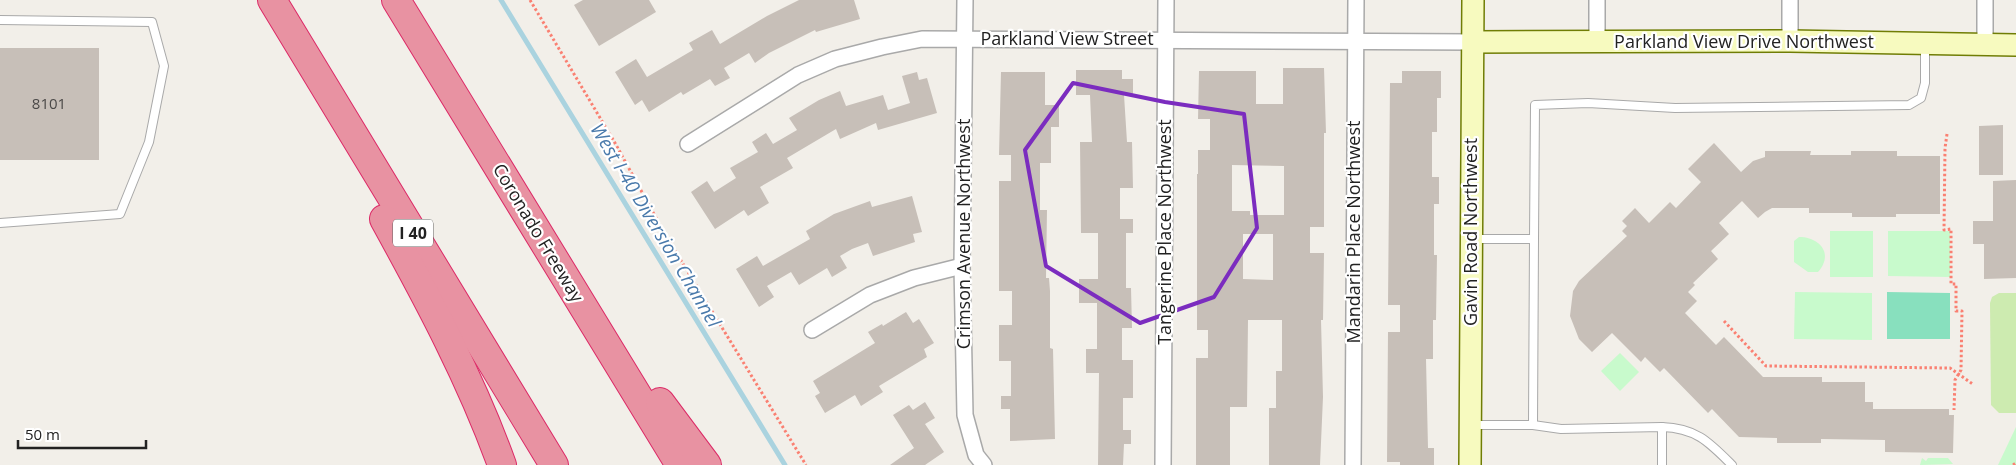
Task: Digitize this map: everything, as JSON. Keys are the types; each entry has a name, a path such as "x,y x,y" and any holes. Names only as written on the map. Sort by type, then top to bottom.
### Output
{"highway":[{"path":"271,0 369,192 426,295 460,362 502,465"},
{"name":"I 40","path":"271,0 554,465"},
{"name":"Coronado Freeway","path":"396,0 680,465"},
{"path":"549,252 708,465"}],"street":[{"name":"Crimson Avenue Northwest","path":"965,0 962,266 965,415 976,455 984,465"},
{"name":"Tangerine Place Northwest","path":"1163,465 1166,0"},
{"name":"Mandarin Place Northwest","path":"1353,465 1356,0"},
{"name":"Gavin Road Northwest","path":"1470,465 1473,0"},
{"path":"1597,0 1597,42"},
{"path":"1790,0 1790,41"},
{"path":"1985,0 1985,44"},
{"name":"Parkland View Street","path":"688,144 798,75 835,59 882,46 922,39 1473,42"},
{"name":"Parkland View Drive Northwest","path":"1473,42 1790,41 2016,45"},
{"path":"812,330 870,295 914,278 962,266"}],"lane":[{"path":"0,20 152,22 164,66 149,142 120,214 0,223"},
{"path":"1533,425 1534,105 1588,103 1675,108 1909,105 1921,98 1925,83 1925,43"},
{"path":"1472,240 1534,239"},
{"path":"1470,425 1533,425 1561,429 1676,428 1692,432 1708,441 1732,465"},
{"path":"1662,427 1662,465"}],"path":[{"path":"530,0 615,142 666,236 806,465"},
{"path":"1947,134 1945,148 1944,230 1951,230 1951,284 1956,284 1956,311 1962,311 1961,370 1954,380 1954,410"},
{"path":"1724,321 1766,366 1950,368 1974,385"}],"highlighted area":[{"path":"1073,83 1165,102 1244,114 1257,228 1214,297 1140,323 1046,266 1025,150"}],"green space":[{"path":"1830,231 1873,231 1873,277 1830,277"},
{"path":"1888,231 1950,231 1950,277 1888,276"},
{"path":"1799,237 1818,243 1825,253 1823,265 1818,272 1808,272 1794,262 1794,241"},
{"path":"1795,292 1872,293 1872,340 1794,339"},
{"path":"1887,292 1950,293 1950,339 1887,339"},
{"path":"1999,293 2016,293 2016,413 1999,413 1991,405 1990,303 1992,297"},
{"path":"1620,353 1639,372 1620,391 1601,371"},
{"path":"2016,427 2016,465 1998,465"},
{"path":"1922,458 1926,461 1928,458 1948,458 1953,464 1920,465"}],"building":[{"path":"583,0 649,0 656,12 599,46 574,5"},
{"path":"799,0 854,0 860,19 816,32 815,30 769,53 755,63 749,53 724,68 730,78 715,86 710,79 683,95 681,92 649,112 642,100 635,105 615,72 636,59 647,77 693,50 689,43 712,30 720,44 767,16"},
{"path":"0,48 99,48 99,160 0,160"},
{"path":"1283,68 1324,68 1326,133 1324,133 1324,227 1310,227 1310,253 1324,253 1323,320 1321,320 1323,397 1320,465 1269,465 1269,408 1276,408 1276,371 1282,371 1282,320 1248,320 1247,407 1230,407 1230,465 1196,465 1196,358 1208,358 1208,330 1197,330 1198,150 1210,150 1210,119 1198,119 1199,71 1256,71 1256,104 1283,104","holes":["1232,165 1284,166 1284,215 1250,215 1250,211 1232,211","1243,234 1273,234 1273,280 1243,279"]},
{"path":"1076,70 1122,70 1122,79 1133,79 1133,95 1124,95 1127,142 1132,142 1133,188 1120,188 1120,219 1133,219 1133,233 1126,233 1126,288 1131,288 1132,328 1122,328 1122,360 1133,360 1133,398 1123,398 1123,430 1131,430 1131,444 1124,444 1123,465 1098,465 1099,373 1086,373 1086,349 1097,349 1097,303 1079,303 1079,279 1098,279 1098,233 1081,233 1080,142 1092,142 1090,95 1076,95"},
{"path":"1402,71 1441,71 1441,98 1437,98 1437,132 1432,132 1432,177 1439,177 1439,204 1434,204 1434,255 1437,255 1436,320 1433,320 1433,359 1426,359 1428,448 1434,448 1434,465 1400,465 1400,462 1387,462 1388,332 1400,332 1400,305 1388,305 1390,83 1402,83"},
{"path":"917,72 919,80 927,78 937,113 878,130 876,123 840,139 836,129 787,158 793,168 760,187 769,203 748,216 744,210 715,229 691,192 707,181 714,192 736,178 730,168 758,152 752,142 766,133 773,144 797,130 789,118 819,100 840,91 846,106 883,95 888,110 910,103 902,76"},
{"path":"1001,72 1045,72 1045,105 1059,105 1059,127 1051,127 1051,163 1040,163 1040,210 1047,210 1046,278 1049,278 1050,291 1050,348 1053,349 1055,439 1010,441 1010,409 1001,409 1001,396 1011,396 1011,361 999,361 999,325 1012,325 1012,291 999,291 999,181 1011,181 1011,155 999,155"},
{"path":"2003,125 2003,175 1979,175 1979,126"},
{"path":"1714,143 1741,172 1753,161 1765,157 1765,151 1811,151 1810,155 1851,155 1851,151 1897,151 1897,156 1940,156 1940,214 1852,217 1852,213 1809,213 1809,208 1772,208 1758,218 1742,201 1719,223 1729,234 1711,251 1718,259 1693,283 1695,285 1688,292 1697,301 1685,313 1716,345 1724,337 1763,377 1822,377 1822,382 1865,382 1865,402 1873,402 1873,409 1949,409 1949,415 1954,415 1953,453 1885,452 1885,440 1821,439 1821,443 1777,443 1777,438 1739,437 1712,409 1708,413 1664,368 1660,372 1645,357 1641,362 1612,333 1592,352 1579,339 1570,316 1573,291 1579,281 1627,236 1622,231 1627,226 1622,221 1635,208 1649,223 1670,202 1676,208 1701,182 1688,169"},
{"path":"2016,180 2016,278 1984,279 1984,244 1973,244 1973,221 1993,221 1993,181"},
{"path":"912,196 922,232 913,234 915,242 873,256 868,243 852,249 840,256 847,268 832,277 827,268 799,285 791,272 767,286 774,297 759,307 736,269 757,256 763,266 810,239 806,231 834,214 870,201 872,207"},
{"path":"906,312 913,323 919,319 934,343 924,349 927,357 879,386 883,392 861,406 855,395 825,413 815,396 820,393 813,381 875,343 868,332 882,324 883,326"},
{"path":"925,402 935,418 925,424 944,452 925,465 890,465 914,448 893,415 909,405 913,410"}],"waterway":[{"name":"West I-40 Diversion Channel","path":"501,0 785,465"}]}
